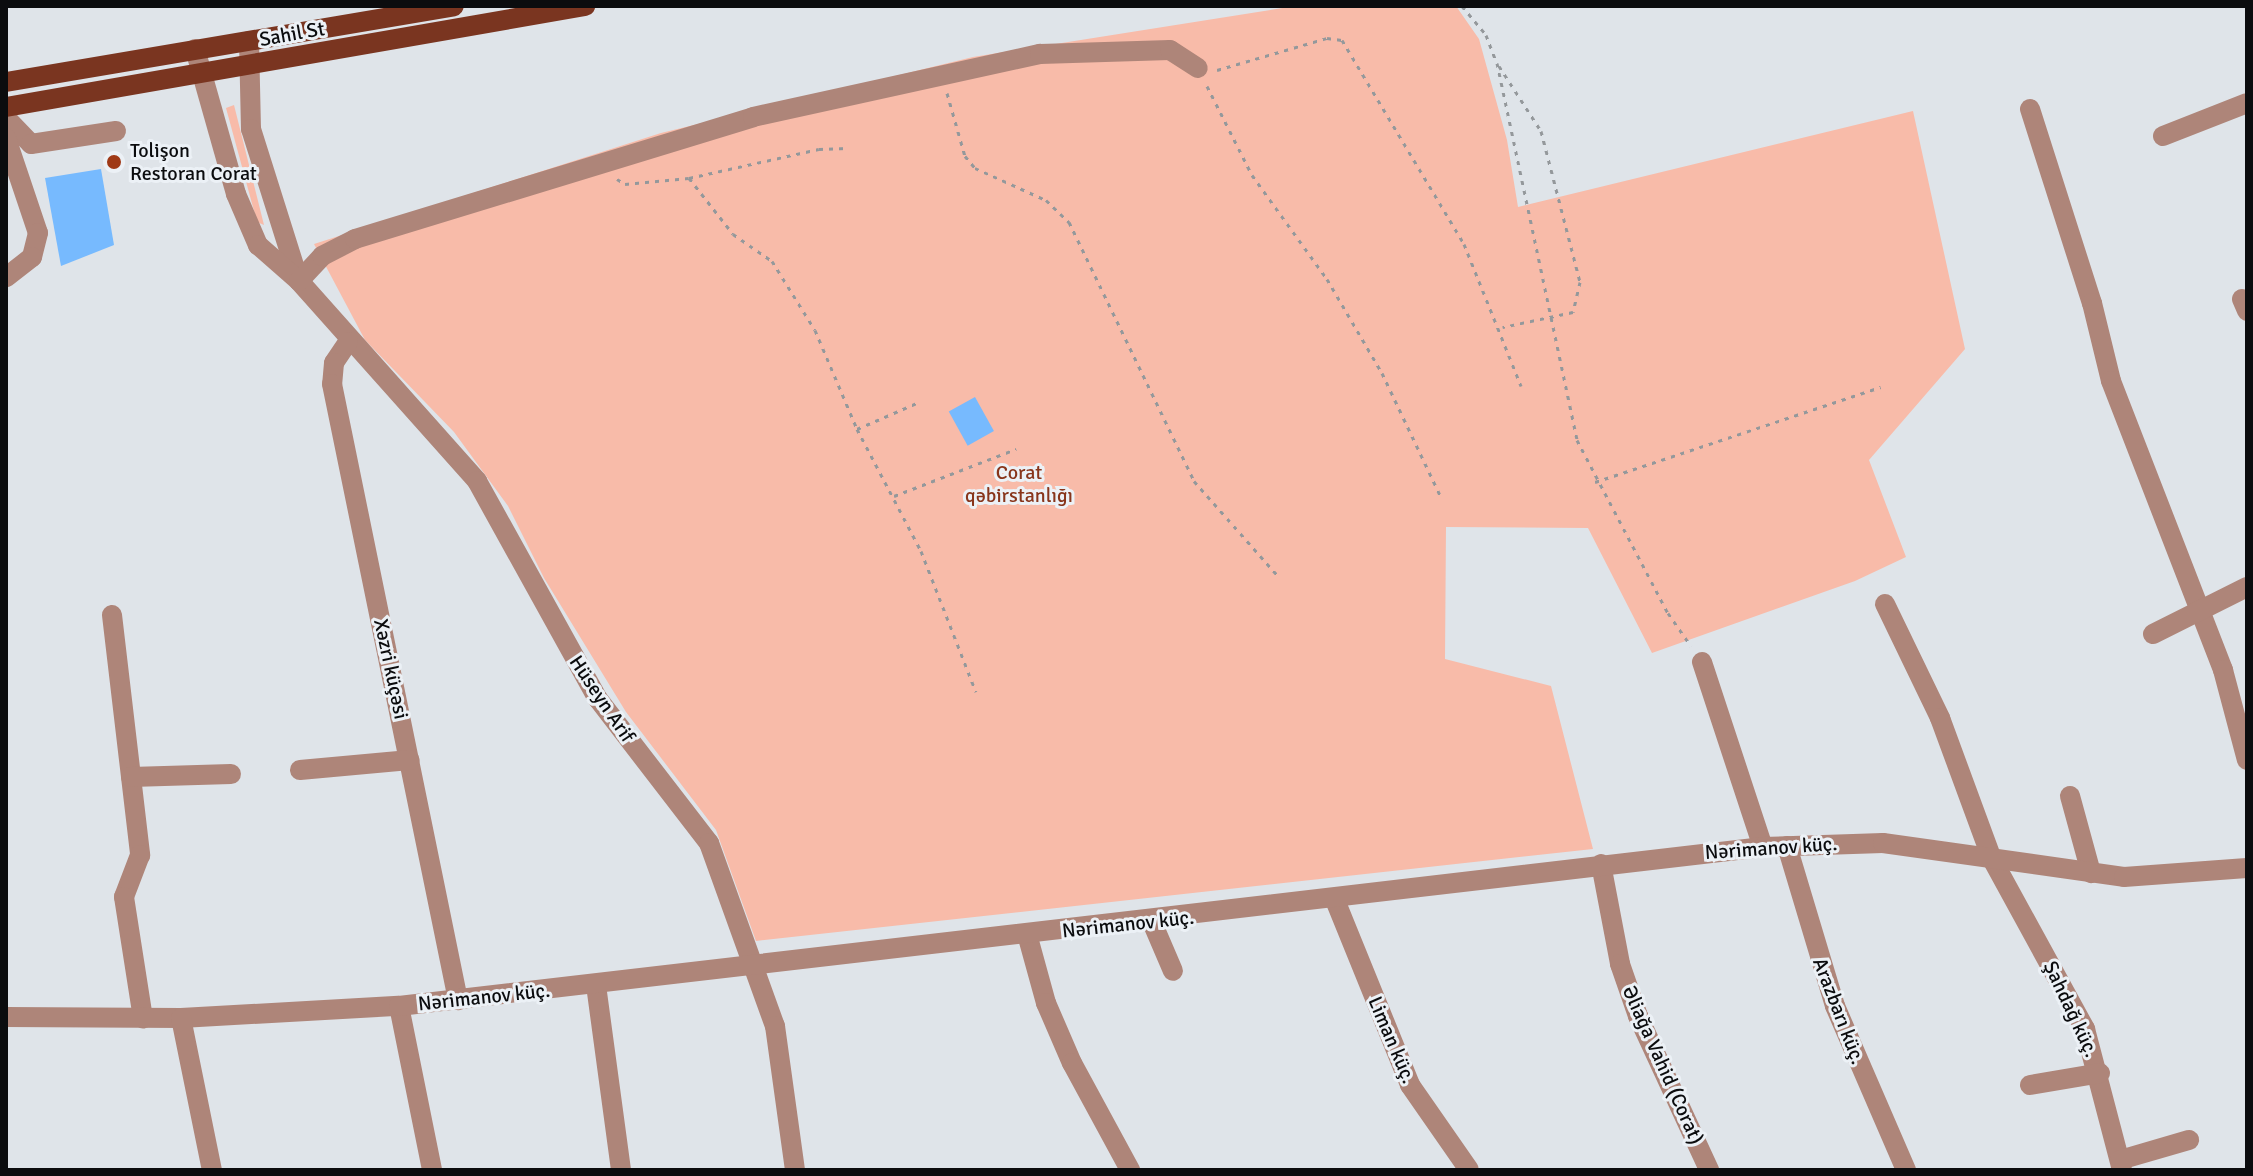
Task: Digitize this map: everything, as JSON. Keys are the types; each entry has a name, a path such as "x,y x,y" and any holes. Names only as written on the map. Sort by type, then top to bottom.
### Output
{"main road":[{"name":"Sahil St","path":"6,82 454,6"},
{"name":"Sahil St","path":"6,107 585,6"}],"street":[{"path":"249,41 252,65 251,129 299,281"},
{"path":"195,49 199,74 214,106 249,230 271,259 299,281"},
{"path":"299,281 322,256 355,239 591,162 753,117 1040,54 1170,50 1198,68"},
{"path":"2163,136 2247,103"},
{"path":"2030,109 2092,303 2115,395 2242,719 2247,760"},
{"path":"6,118 31,144 116,131"},
{"path":"6,138 38,233 32,257 6,277"},
{"name":"Hüseyn Arif","path":"299,281 348,342 477,481 598,699 701,828 756,964 782,1060 795,1170"},
{"name":"Xəzri küçəsi","path":"348,342 334,363 332,384 458,1000"},
{"path":"2153,634 2247,587"},
{"name":"Şahdağ küç.","path":"1885,604 1940,718 1992,859 2085,1029 2100,1073 2121,1165"},
{"path":"112,615 140,855 124,897 143,1019"},
{"path":"1702,662 1763,847"},
{"path":"300,770 410,760"},
{"path":"131,777 231,774"},
{"path":"2070,796 2091,873"},
{"name":"Nərimanov küç.","path":"6,1017 181,1018 399,1006 1152,922 1601,864 1763,847 1883,843 2091,873 2157,877 2247,868"},
{"name":"Arazbarı küç.","path":"1787,846 1835,1006 1906,1170"},
{"name":"Əliağa Vahid (Corat)","path":"1601,864 1620,964 1638,1016 1709,1170"},
{"name":"Liman küç.","path":"1335,900 1410,1085 1469,1170"},
{"path":"1152,922 1173,971"},
{"path":"1027,934 1046,1003 1072,1063 1130,1170"},
{"path":"596,985 621,1170"},
{"path":"399,1006 432,1170"},
{"path":"181,1018 212,1170"},
{"path":"2030,1085 2100,1073"},
{"path":"2121,1165 2189,1140"}],"path":[{"path":"1462,6 1486,35 1497,63 1574,427 1595,482 1668,613 1702,662"},
{"path":"1198,68 1222,70 1327,38 1342,40 1464,244 1502,327 1521,386"},
{"path":"1497,63 1541,131 1580,282 1573,312 1502,327"},
{"path":"1198,68 1252,175 1327,279 1382,373 1440,495"},
{"path":"942,74 965,156 975,168 1060,210 1147,376 1194,481 1279,577"},
{"path":"591,162 625,184 689,178 819,149 848,148"},
{"path":"689,178 733,234 772,261 815,330 857,429 894,496 976,692"},
{"path":"1595,482 1881,387"},
{"path":"857,429 919,402"},
{"path":"894,496 1016,449"}],"green space":[{"name":"Corat qəbirstanlığı","path":"1295,6 1456,6 1479,39 1507,140 1518,207 1913,111 1965,349 1869,460 1906,557 1855,581 1652,653 1588,528 1446,527 1445,659 1551,686 1593,849 756,941 716,830 626,712 544,578 508,506 454,432 365,340 314,244 661,133 973,57"},
{"path":"234,105 264,225 257,222 226,108"}],"building":[{"path":"101,169 114,245 61,266 45,178"},
{"path":"975,397 994,431 968,446 949,412"}],"place":[{"name":"Tolişon Restoran Corat","path":"114,162"}]}
